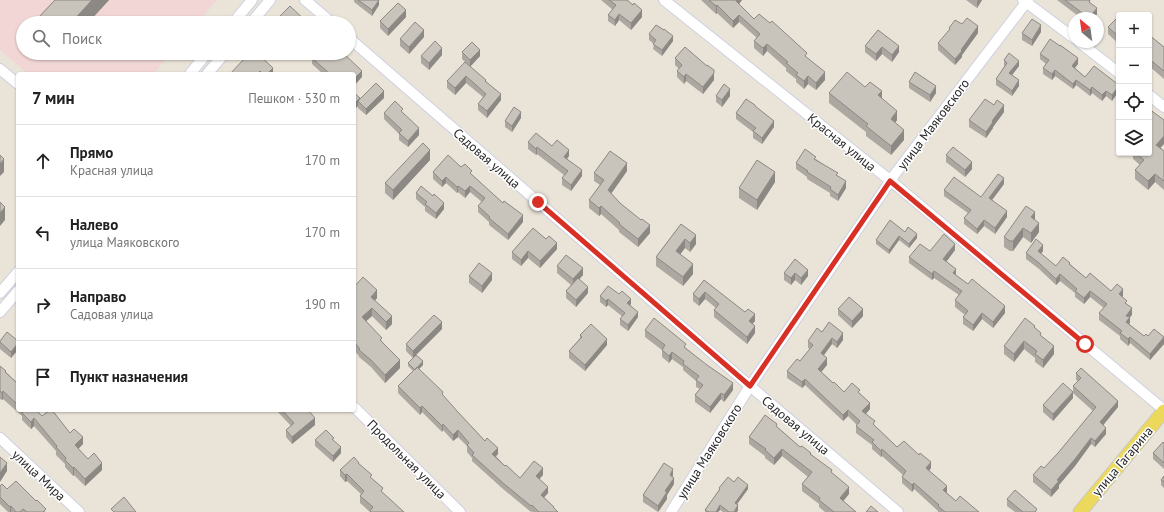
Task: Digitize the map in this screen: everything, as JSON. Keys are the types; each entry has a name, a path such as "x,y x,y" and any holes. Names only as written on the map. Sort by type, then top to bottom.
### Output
{"main road":[{"name":"улица Гагарина","path":"1080,512 1164,410"}],"street":[{"path":"239,16 252,0"},
{"path":"256,16 270,0"},
{"path":"305,0 324,16"},
{"name":"Красная улица","path":"664,0 890,181 1164,410"},
{"path":"1026,1 1068,33"},
{"name":"улица Маяковского","path":"671,512 750,386 890,181 1026,1"},
{"name":"Садовая улица","path":"356,44 750,386 898,512"},
{"path":"1087,48 1116,70"},
{"path":"192,72 201,60"},
{"path":"209,72 219,60"},
{"path":"0,68 16,82"},
{"path":"1152,97 1164,107"},
{"path":"0,293 16,274"},
{"path":"0,312 16,293"},
{"name":"Продольная улица","path":"356,409 460,512"},
{"name":"улица Мира","path":"0,438 78,512"}],"shaded area":[{"path":"0,0 217,0 203,16 16,16 16,60 165,60 155,72 26,72 0,50"}],"building":[{"path":"55,0 92,0 77,16 40,16"},
{"path":"358,0 379,0 372,10"},
{"path":"609,0 627,0 633,5 634,3 642,10 631,23 619,14 615,20 608,15 616,5"},
{"path":"709,0 736,0 754,19 759,14 770,23 772,21 807,53 805,56 825,72 816,83 808,76 804,81 796,75 798,73 786,63 788,62 767,44 763,48 754,41 760,34 739,15 733,21 717,5 716,6"},
{"path":"1065,0 1090,0 1089,2 1097,8 1094,12 1081,12"},
{"path":"398,3 406,10 388,29 380,21"},
{"path":"290,6 301,16 280,16"},
{"path":"967,18 978,26 955,59 938,43 950,29 949,28 955,20 962,24"},
{"path":"1032,19 1041,25 1032,40 1022,33"},
{"path":"1116,19 1116,34 1108,27"},
{"path":"415,22 424,30 409,47 400,39"},
{"path":"656,25 673,36 662,50 653,44 656,40 649,34"},
{"path":"878,30 899,46 892,55 882,47 876,54 865,46"},
{"path":"1152,37 1164,47 1164,71 1152,61"},
{"path":"1050,39 1078,58 1072,66 1085,77 1094,66 1116,83 1116,90 1112,95 1106,91 1102,95 1092,87 1090,90 1076,80 1073,84 1055,70 1052,74 1043,68 1049,60 1040,54"},
{"path":"435,41 442,48 429,63 421,56"},
{"path":"472,42 480,50 470,60 462,52"},
{"path":"685,47 707,66 714,70 714,73 703,87 686,74 684,77 677,71 682,65 675,58"},
{"path":"1009,53 1019,61 1009,73 1019,80 1012,91 996,79 1007,63 1004,60"},
{"path":"243,60 264,60 273,68 269,72 232,72"},
{"path":"314,60 350,60 362,71 356,77 356,72 328,72"},
{"path":"465,62 501,94 487,111 478,104 486,94 466,76 455,88 447,81"},
{"path":"847,72 865,87 870,82 882,91 878,95 897,111 891,119 904,130 891,146 866,126 868,124 829,93"},
{"path":"915,72 936,86 930,95 909,82"},
{"path":"376,83 384,91 366,109 358,101"},
{"path":"724,84 730,89 722,100 716,96"},
{"path":"356,95 360,98 356,102"},
{"path":"746,99 774,121 762,138 753,131 756,128 736,113"},
{"path":"985,99 994,105 997,100 1004,105 986,132 969,120"},
{"path":"395,101 403,109 401,111 419,128 408,141 399,133 402,130 384,113"},
{"path":"514,107 521,112 512,126 505,121"},
{"path":"1152,111 1164,120 1164,136 1156,145 1164,151 1164,181 1155,174 1148,181 1135,170 1144,160 1139,156 1152,156"},
{"path":"536,133 552,146 557,140 569,150 564,157 582,170 571,185 562,178 568,171 537,147 536,149 528,142"},
{"path":"423,143 430,150 393,190 385,183"},
{"path":"953,147 972,162 965,170 946,155"},
{"path":"805,149 816,157 814,159 838,173 836,175 846,181 838,195 830,189 831,187 807,172 808,171 796,163"},
{"path":"610,151 627,163 608,190 620,203 641,220 642,219 650,225 638,239 619,224 620,223 601,206 599,208 589,200 604,180 594,173"},
{"path":"0,155 4,159 0,164"},
{"path":"448,155 461,167 465,164 472,171 470,173 503,203 504,201 523,215 508,234 489,218 490,217 478,206 485,198 470,186 465,191 458,186 457,187 446,177 442,181 433,172"},
{"path":"757,160 775,172 757,200 739,188"},
{"path":"998,174 1004,178 989,198 1007,211 995,228 984,220 977,229 964,218 971,210 944,190 954,177 981,197"},
{"path":"421,186 433,196 434,194 444,203 436,213 425,204 427,202 416,193"},
{"path":"0,202 5,207 0,213"},
{"path":"1026,206 1035,212 1031,217 1039,223 1031,233 1023,228 1013,241 1010,241 1004,237"},
{"path":"890,220 905,232 908,227 917,234 909,244 899,236 889,250 876,240"},
{"path":"681,224 696,235 690,243 685,239 676,251 693,264 683,277 656,257"},
{"path":"533,228 546,239 549,236 557,243 540,261 528,251 521,260 512,252"},
{"path":"944,234 955,244 943,259 956,269 953,273 968,284 972,279 1005,306 993,322 982,313 973,325 963,317 968,311 955,300 962,291 934,271 932,274 909,257 920,244 930,251"},
{"path":"1036,239 1043,245 1038,251 1056,266 1063,257 1086,278 1090,273 1111,291 1117,284 1123,289 1119,294 1127,301 1125,303 1132,308 1126,316 1130,317 1126,322 1144,336 1146,334 1148,336 1154,329 1164,337 1150,354 1130,337 1128,339 1120,333 1122,331 1099,313 1107,304 1090,291 1084,298 1075,291 1077,289 1060,274 1056,279 1026,253"},
{"path":"566,255 583,268 573,279 557,266"},
{"path":"795,259 808,270 801,278 795,273 791,278 784,273"},
{"path":"479,263 492,273 482,286 469,276"},
{"path":"363,277 377,290 371,297 392,316 386,322 372,308 362,317 382,338 380,340 400,360 385,375 359,350 360,349 356,344 356,285"},
{"path":"578,278 588,287 576,300 566,291"},
{"path":"704,280 745,312 748,309 755,314 749,321 755,326 747,337 714,310 719,304 705,292 699,299 693,294"},
{"path":"608,286 619,294 622,291 631,299 627,303 638,312 628,325 620,319 625,313 608,299 606,301 600,296"},
{"path":"849,297 863,309 852,321 838,309"},
{"path":"434,315 442,322 413,351 406,344"},
{"path":"654,318 686,344 684,347 733,383 724,395 721,393 710,407 695,395 703,385 696,380 699,376 683,364 684,361 672,352 669,356 662,350 665,345 645,330"},
{"path":"1025,318 1035,326 1034,327 1041,333 1040,335 1054,346 1043,360 1035,354 1037,351 1024,341 1014,354 1004,346"},
{"path":"829,322 843,333 837,342 832,338 821,353 827,358 818,369 844,392 852,383 860,390 858,392 870,403 862,411 875,421 873,424 897,447 904,441 919,455 920,453 931,462 926,468 947,486 943,490 956,501 960,496 979,512 945,512 914,483 912,485 902,477 906,471 882,449 881,451 872,442 874,440 856,426 860,421 848,410 843,415 805,379 802,382 787,371 797,359 800,361 813,345 808,341 817,328 822,332"},
{"path":"591,324 607,339 585,365 569,351 582,337 580,335"},
{"path":"7,332 16,339 16,346 11,352 0,341"},
{"path":"416,355 423,361 415,370 408,363"},
{"path":"0,366 16,382 16,403 3,391 2,393 0,391"},
{"path":"417,367 443,392 442,394 485,441 487,438 498,448 492,454 505,466 506,465 520,478 534,461 543,468 536,476 548,487 541,495 558,512 539,512 532,505 531,506 472,455 474,453 467,445 469,443 458,430 453,435 443,424 442,426 422,406 420,408 398,386"},
{"path":"1081,368 1118,401 1100,422 1106,428 1095,441 1091,438 1057,480 1059,481 1051,490 1033,475 1041,466 1044,468 1058,453 1096,407 1073,386 1081,378 1076,373"},
{"path":"1063,383 1073,392 1053,414 1043,405"},
{"path":"38,412 42,416 47,412 54,412 70,433 74,429 83,437 75,445 88,459 94,453 102,463 85,479 65,460 66,458 34,418 31,422 22,413"},
{"path":"284,412 310,412 315,418 292,437 286,430 294,423"},
{"path":"765,415 777,424 776,426 800,447 802,446 811,453 810,454 832,470 831,472 849,487 840,498 856,512 834,512 819,500 820,498 802,484 812,472 782,449 774,458 765,450 766,449 749,437"},
{"path":"326,430 334,438 332,439 341,447 333,456 315,440"},
{"path":"1163,442 1164,443 1164,463 1153,453"},
{"path":"0,457 7,463 0,473"},
{"path":"354,457 358,463 372,475 370,477 383,488 381,491 404,512 370,511 373,507 360,496 364,491 347,474 345,475 340,470"},
{"path":"664,463 673,469 670,475 674,478 665,491 667,492 658,506 643,495"},
{"path":"728,477 734,482 738,477 748,485 735,503 738,505 734,512 729,512 720,505 716,512 709,512 705,510 720,489 719,488"},
{"path":"16,481 46,509 43,512 27,512 23,509 20,512 16,512 0,497 0,486 2,484 7,489"},
{"path":"1015,490 1037,509 1035,512 1023,512 1007,499"},
{"path":"124,497 136,512 114,512 111,509"},
{"path":"871,506 878,512 866,512"}],"route":[{"path":"538,202 750,386 890,181 1085,344"}]}
